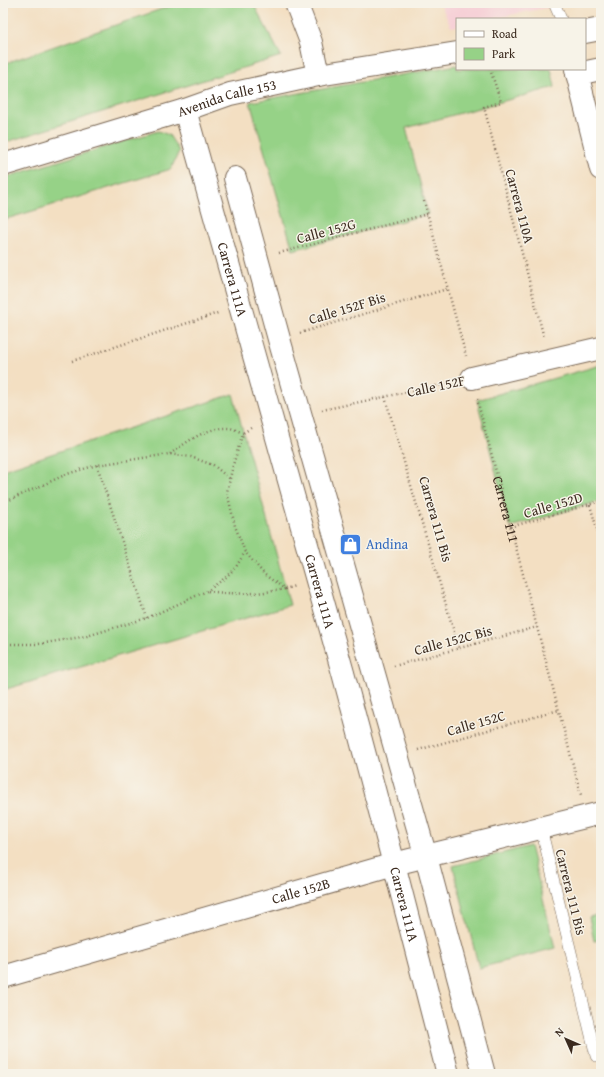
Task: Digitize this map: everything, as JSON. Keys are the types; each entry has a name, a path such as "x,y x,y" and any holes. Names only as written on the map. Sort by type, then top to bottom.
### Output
{"street":[{"path":"296,3 311,42 318,75"},
{"path":"586,32 601,29"},
{"name":"Avenida Calle 153","path":"3,165 185,110 230,94 318,75 456,53"},
{"path":"601,70 576,71 601,169"},
{"name":"Carrera 111A","path":"185,110 345,680 448,1074"},
{"name":"Carrera 111A","path":"235,178 279,339 399,756 484,1074"},
{"name":"Calle 152F","path":"472,378 601,348"},
{"name":"Calle 152B","path":"3,977 394,864 594,815"}],"lane":[{"path":"554,3 561,18"},
{"name":"Carrera 111 Bis","path":"541,828 596,1056"}],"path":[{"name":"Carrera 110A","path":"490,70 501,102 484,107 550,360"},
{"name":"Carrera 111","path":"424,201 559,710 594,815"},
{"name":"Calle 152G","path":"257,259 428,214"},
{"name":"Calle 152F Bis","path":"279,339 448,289"},
{"path":"72,361 203,318"},
{"name":"Calle 152F","path":"302,415 472,378"},
{"name":"Carrera 111 Bis","path":"385,397 459,649"},
{"path":"271,416 243,433 227,492 235,526 245,552 265,575 286,589"},
{"path":"169,454 188,441 207,431 229,428 243,433"},
{"path":"3,503 67,474 97,466 169,454 192,457 213,465 230,479"},
{"path":"97,466 146,618"},
{"name":"Calle 152D","path":"510,527 601,501"},
{"path":"590,504 601,543"},
{"path":"3,644 39,644 87,636 146,618 207,591 236,567 245,552"},
{"path":"207,591 226,594 266,593 317,580"},
{"name":"Calle 152C Bis","path":"374,671 537,627"},
{"name":"Calle 152C","path":"399,756 559,710"}],"shaded area":[{"path":"440,3 571,3 495,18 456,18 456,26 451,27"}],"green space":[{"path":"179,3 253,3 281,56 3,143 3,64"},
{"path":"456,65 456,70 551,70 555,87 406,128 428,214 293,250 250,102"},
{"path":"158,131 169,135 179,151 171,169 3,220 3,178"},
{"path":"601,365 601,501 510,527 477,400"},
{"path":"233,394 290,605 3,690 3,470"},
{"path":"530,846 555,948 479,968 453,866"},
{"path":"601,914 601,940 594,941 589,917"}],"place":[{"name":"Andina","path":"351,544"}]}
